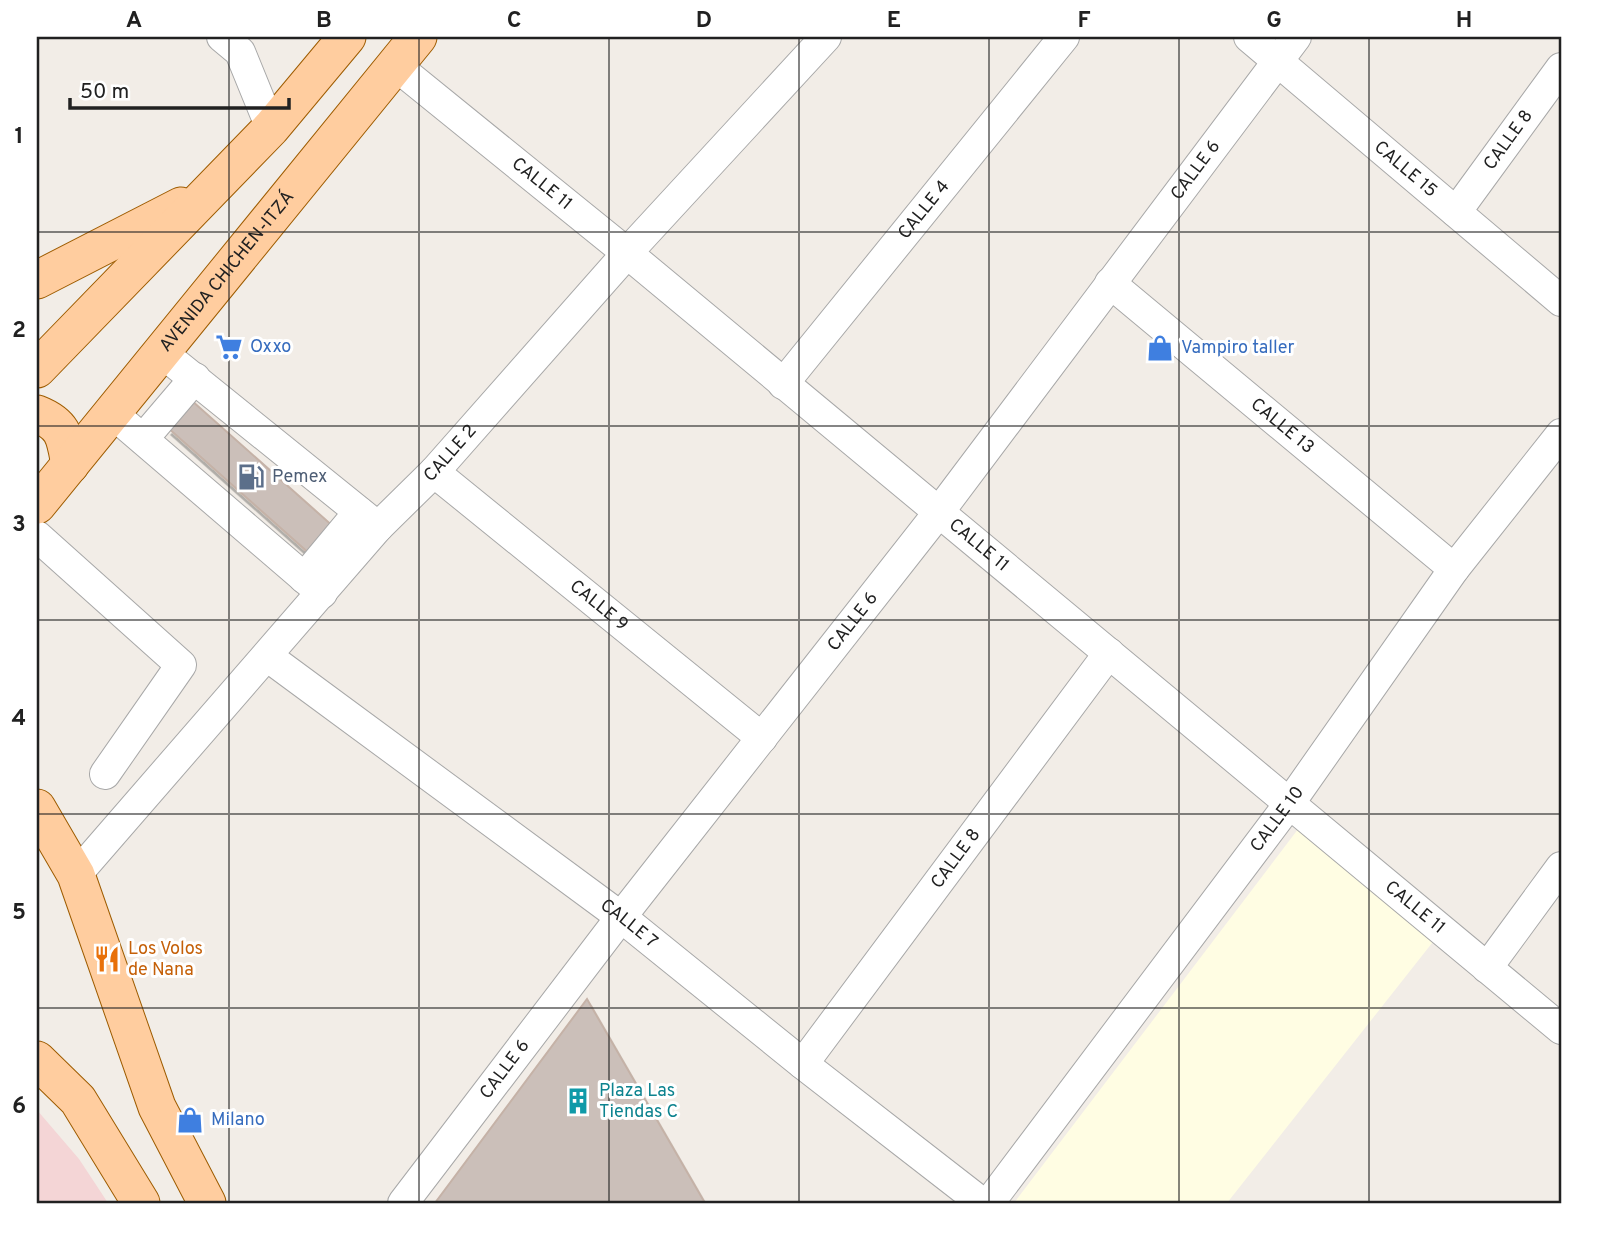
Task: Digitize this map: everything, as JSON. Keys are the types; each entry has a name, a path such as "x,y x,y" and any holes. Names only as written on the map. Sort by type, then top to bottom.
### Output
{"main road":[{"path":"37,369 271,128 347,37"},
{"name":"AVENIDA CHICHEN-ITZÁ","path":"37,505 418,37"},
{"path":"37,280 207,193"},
{"path":"37,414 56,423 64,435 69,465"},
{"path":"37,808 46,840 76,875 157,1107 207,1203"},
{"path":"37,1060 78,1100 141,1203"}],"street":[{"path":"222,37 240,52 271,128"},
{"name":"CALLE 2","path":"76,875 267,656 313,585 368,520 434,472 627,253 826,37"},
{"name":"CALLE 4","path":"783,384 1064,37"},
{"name":"CALLE 15","path":"1249,37 1561,301"},
{"name":"CALLE 6","path":"403,1203 621,917 939,512 1296,37"},
{"name":"CALLE 11","path":"395,65 627,253 1561,1029"},
{"name":"CALLE 8","path":"1456,212 1561,68"},
{"name":"CALLE 13","path":"1110,283 1454,569"},
{"path":"161,352 368,520"},
{"path":"143,439 195,378"},
{"path":"112,413 313,585"},
{"name":"CALLE 10","path":"989,1203 1289,804 1454,569 1561,434"},
{"name":"CALLE 9","path":"434,472 762,738"},
{"path":"37,536 181,665 105,774"},
{"name":"CALLE 8","path":"803,1064 1109,653"},
{"name":"CALLE 7","path":"267,656 621,917 803,1064 982,1203"},
{"path":"1487,968 1561,867"}],"shaded area":[{"path":"1305,820 1436,938 1227,1203 1014,1203"},
{"path":"37,1110 79,1159 108,1203 37,1203"}],"building":[{"name":"Pemex","path":"191,400 335,528 311,555 167,427"},
{"name":"Plaza Las Tiendas C","path":"587,999 705,1203 435,1203"}],"place":[{"name":"Oxxo","path":"229,347"},
{"name":"Vampiro taller","path":"1160,348"},
{"name":"Pemex","path":"251,477"},
{"name":"Los Volos de Nana","path":"107,959"},
{"name":"Plaza Las Tiendas C","path":"578,1101"},
{"name":"Milano","path":"190,1120"}]}
